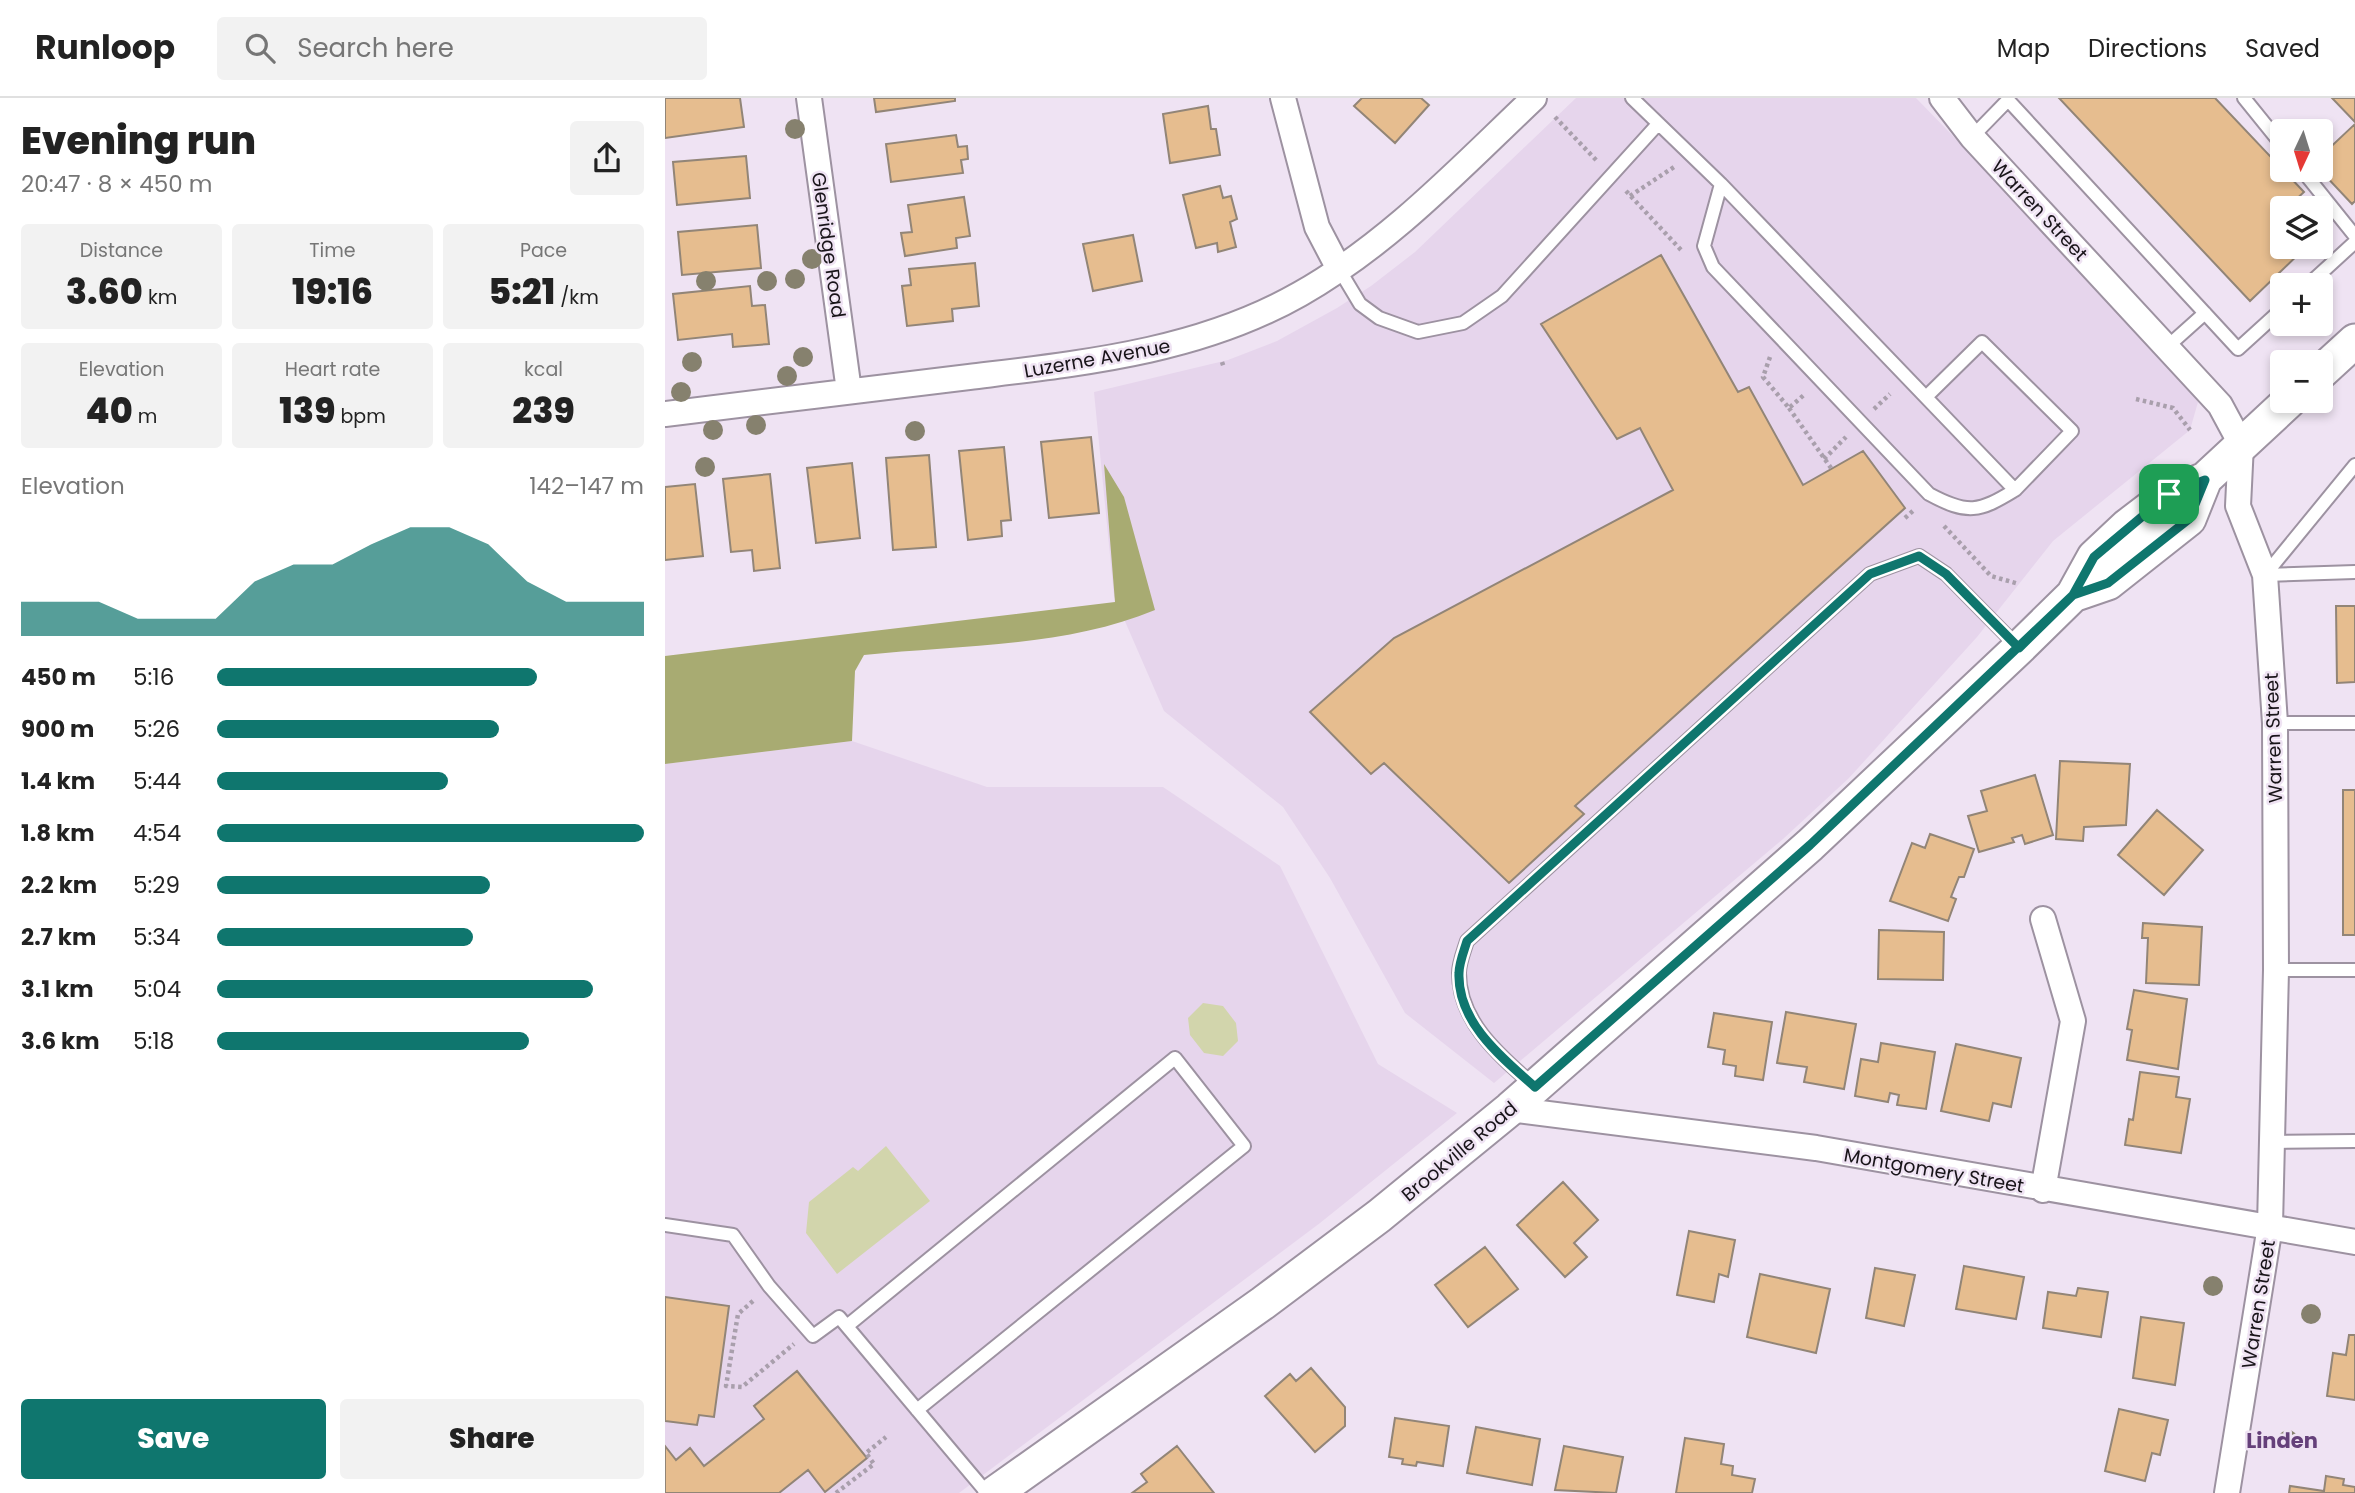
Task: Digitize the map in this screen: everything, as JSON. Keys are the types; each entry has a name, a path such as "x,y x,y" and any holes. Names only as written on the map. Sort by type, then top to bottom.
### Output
{"street":[{"name":"Glenridge Road","path":"809,98 849,391"},
{"path":"1283,98 1317,227 1339,269"},
{"name":"Luzerne Avenue","path":"665,414 1088,362 1177,345 1300,294 1339,269 1414,214 1534,98"},
{"name":"Warren Street","path":"1942,98 1972,136 2220,405 2241,444 2238,506 2265,575 2276,723 2276,970 2270,1226 2227,1493"},
{"path":"2333,361 2355,341"},
{"name":"Brookville Road","path":"995,1493 1274,1295 1380,1216 1510,1109 1810,845 2073,595 2108,583 2189,519 2205,480 2276,413"},
{"path":"2043,919 2073,1021 2043,1190"},
{"name":"Montgomery Street","path":"1510,1109 1816,1148 2043,1190 2355,1242"}],"lane":[{"path":"1632,98 1721,184 2015,489"},
{"path":"2244,98 2270,130"},
{"path":"1972,136 2008,100 2238,349 2270,320"},
{"path":"1339,269 1360,304 1379,318 1418,332 1463,323 1503,296 1658,124"},
{"path":"2312,182 2355,236"},
{"path":"1721,184 1704,246 1713,267 1930,494 1956,508 1987,507 2015,489 2072,431 1982,342 1926,397"},
{"path":"2321,273 2355,242"},
{"path":"2167,347 2205,313"},
{"path":"2265,575 2355,465"},
{"path":"1535,1087 1493,1050 1462,998 1458,972 1467,941 1870,574 1919,556 1946,574 2019,648"},
{"path":"2265,575 2355,572"},
{"path":"2276,723 2355,723"},
{"path":"2276,970 2355,970"},
{"path":"847,1326 1175,1059 1244,1146 916,1410"},
{"path":"2272,1143 2355,1141"},
{"path":"665,1225 733,1235 769,1286 813,1336 839,1317 987,1493"}],"path":[{"path":"1630,196 1671,166 1680,169"},
{"path":"1773,347 1763,377 1789,408 1831,468"},
{"path":"1222,362 1224,368"},
{"path":"1789,408 1812,388"},
{"path":"1874,409 1890,394"},
{"path":"2136,399 2173,408 2190,430"},
{"path":"1905,518 1912,512"},
{"path":"769,1286 738,1314 726,1386 742,1387 801,1339"},
{"path":"836,1493 874,1464 866,1453 886,1437"}],"shaded area":[{"path":"1576,98 1916,98 2057,243 2198,402 2190,430 2053,541 1977,637 1849,778 1783,839 1494,1083 1405,1013 1330,878 1283,807 1164,711 1114,596 1094,392 1228,360 1277,341 1337,308 1415,252"},
{"path":"852,741 987,787 1163,787 1280,866 1378,1064 1457,1113 1320,1223 959,1493 665,1493 665,764"}],"green space":[{"path":"1104,464 1124,497 1155,610 1121,622 1049,638 864,655 855,671 852,741 665,764 665,656 1115,602"},
{"path":"1203,1003 1223,1006 1236,1023 1238,1041 1223,1056 1204,1053 1190,1035 1188,1018"},
{"path":"886,1146 930,1201 837,1274 806,1233 809,1202 853,1167 858,1171"}],"building":[{"path":"665,98 740,98 744,127 665,138"},
{"path":"874,98 955,98 955,101 876,112"},
{"path":"1362,98 1421,98 1429,105 1395,143 1354,106"},
{"path":"2059,98 2215,98 2270,156 2270,182 2295,182 2304,192 2300,196 2270,196 2270,259 2294,259 2279,273 2270,273 2270,282 2250,301"},
{"path":"2332,98 2355,98 2355,122"},
{"path":"1208,106 1211,129 1216,129 1220,155 1170,163 1163,114"},
{"path":"2355,124 2355,201 2352,204 2331,182 2333,145"},
{"path":"956,135 958,147 967,146 968,159 961,160 963,173 891,182 886,144"},
{"path":"746,156 750,198 677,205 673,162"},
{"path":"1220,186 1223,198 1231,196 1237,219 1230,222 1236,247 1218,252 1217,243 1196,248 1183,195"},
{"path":"964,197 970,236 956,238 957,248 905,256 901,233 912,232 908,205"},
{"path":"757,225 761,268 682,275 678,232"},
{"path":"1133,235 1142,281 1093,291 1083,244"},
{"path":"1661,255 1738,392 1749,387 1803,485 1863,451 1905,508 1575,806 1584,814 1509,883 1384,763 1371,774 1310,712 1394,638 1673,490 1640,428 1617,439 1541,324"},
{"path":"975,263 979,306 952,309 953,321 907,326 902,286 911,285 909,269"},
{"path":"750,286 752,306 765,305 769,344 733,347 732,334 678,340 673,294"},
{"path":"1091,437 1099,513 1049,518 1041,442"},
{"path":"1004,447 1011,520 1001,521 1002,536 968,540 959,451"},
{"path":"929,455 936,547 893,550 886,458"},
{"path":"852,463 860,538 816,543 807,468"},
{"path":"770,474 780,568 754,571 752,550 731,552 723,479"},
{"path":"695,484 703,556 665,560 665,487"},
{"path":"2336,606 2355,606 2355,682 2337,683"},
{"path":"2060,761 2130,764 2126,825 2084,827 2083,841 2056,839"},
{"path":"2035,775 2053,835 2025,844 2022,835 2012,838 2014,842 1979,852 1968,816 1987,811 1981,791"},
{"path":"2343,790 2355,790 2355,935 2343,935"},
{"path":"2157,810 2203,850 2164,895 2118,855"},
{"path":"1930,834 1974,849 1964,877 1959,877 1951,897 1956,899 1948,921 1890,901 1912,843 1925,848"},
{"path":"2143,923 2202,927 2199,985 2146,983 2148,938 2142,938"},
{"path":"1879,930 1944,932 1943,980 1878,979"},
{"path":"2134,990 2187,999 2178,1069 2127,1060 2132,1030 2127,1029"},
{"path":"1786,1012 1856,1024 1844,1089 1804,1082 1807,1067 1777,1063"},
{"path":"1714,1013 1772,1022 1763,1080 1735,1076 1736,1066 1723,1064 1725,1050 1708,1047"},
{"path":"1881,1043 1935,1052 1926,1109 1897,1105 1899,1095 1890,1093 1888,1102 1855,1096 1861,1059 1878,1062"},
{"path":"1956,1044 2021,1058 2011,1107 1993,1103 1989,1121 1941,1111"},
{"path":"2140,1072 2179,1077 2176,1097 2190,1099 2181,1153 2125,1145 2129,1119 2133,1120"},
{"path":"1563,1182 1598,1220 1574,1243 1587,1257 1565,1277 1517,1225"},
{"path":"1689,1231 1735,1240 1728,1277 1719,1274 1714,1302 1677,1295"},
{"path":"1485,1247 1518,1289 1468,1327 1435,1285"},
{"path":"1964,1266 2024,1277 2016,1319 1956,1309"},
{"path":"1875,1268 1915,1275 1904,1326 1866,1318"},
{"path":"1760,1274 1830,1289 1816,1353 1747,1337"},
{"path":"2078,1288 2108,1292 2101,1337 2043,1328 2048,1292 2076,1296"},
{"path":"665,1297 729,1306 714,1417 699,1415 697,1425 665,1421"},
{"path":"2141,1317 2184,1323 2175,1385 2133,1378"},
{"path":"2349,1335 2355,1335 2355,1400 2327,1396 2333,1353 2346,1355"},
{"path":"1311,1368 1345,1407 1345,1426 1315,1452 1265,1396 1290,1374 1296,1381"},
{"path":"797,1371 867,1458 825,1492 808,1470 779,1493 665,1493 665,1446 676,1460 690,1448 704,1466 764,1419 754,1406"},
{"path":"2119,1409 2168,1420 2160,1455 2152,1453 2145,1481 2105,1471"},
{"path":"1395,1418 1449,1426 1443,1466 1417,1462 1416,1466 1402,1464 1403,1459 1389,1457"},
{"path":"1476,1427 1540,1439 1532,1485 1467,1473"},
{"path":"1685,1438 1724,1444 1721,1464 1733,1466 1732,1475 1755,1479 1752,1493 1676,1493"},
{"path":"1177,1446 1214,1493 1132,1493 1147,1482 1141,1474"},
{"path":"1564,1446 1623,1457 1616,1493 1555,1490"},
{"path":"2326,1476 2344,1479 2343,1485 2355,1487 2355,1493 2289,1493 2290,1486 2324,1491"}],"district":[{"name":"Linden","path":"2282,1441"}],"route":[{"path":"2169,494 2127,526 2094,557 2073,595 2019,648 1946,574 1919,556 1870,574 1467,941 1458,972 1462,998 1474,1023 1493,1050 1535,1087 1810,845 2019,648 2073,595 2108,583 2189,519 2205,480 2169,494"}]}
